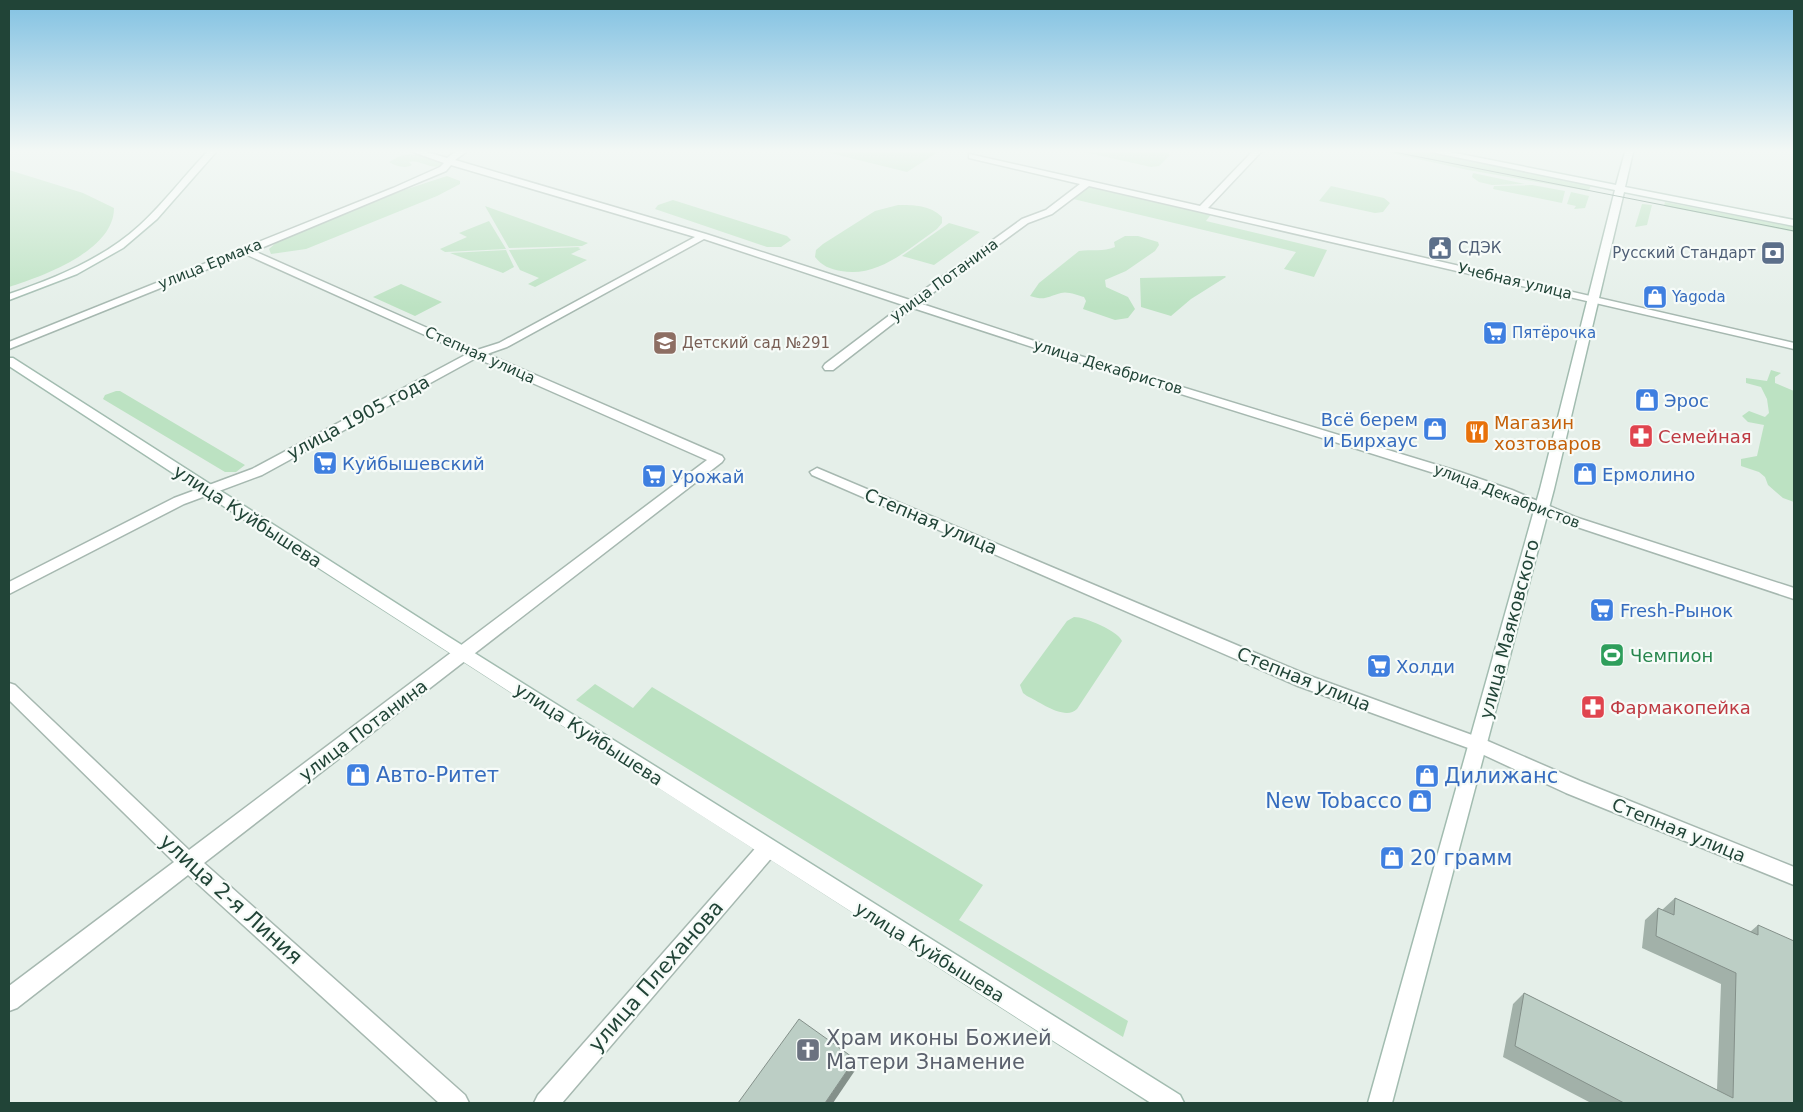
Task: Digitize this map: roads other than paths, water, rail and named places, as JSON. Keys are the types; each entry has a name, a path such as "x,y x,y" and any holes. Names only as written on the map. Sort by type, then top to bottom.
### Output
{"street":[{"path":"9,297 68,275 105,255 133,236 163,204"},
{"name":"улица Ермака","path":"9,346 361,204"},
{"name":"улица Декабристов","path":"593,204 703,236 910,305 1437,469 1507,493 1570,520 1794,594"},
{"name":"улица Потанина","path":"829,367 1025,221 1033,216 1049,212 1060,204"},
{"name":"Учебная улица","path":"1179,204 1794,346"},
{"path":"1202,209 1207,204"},
{"name":"улица Маяковского","path":"1380,1103 1542,508 1616,204"},
{"path":"1705,204 1794,223"},
{"path":"1724,204 1794,216"},
{"name":"улица 1905 года","path":"9,589 179,502 257,472 476,354 503,345 703,236"},
{"name":"Степная улица","path":"244,250 717,459"},
{"name":"улица Куйбышева","path":"9,361 207,491 766,849 1172,1103"},
{"name":"улица Потанина","path":"9,1000 717,459"},
{"name":"Степная улица","path":"817,472 1304,681 1477,744 1794,876"},
{"name":"улица 2-я Линия","path":"9,690 189,863 457,1103"},
{"name":"улица Плеханова","path":"546,1103 766,849"}],"tram line":[{"path":"1657,204 1794,231"}],"place":[{"name":"СДЭК","path":"1440,248"},
{"name":"Русский Стандарт","path":"1773,253"},
{"name":"Yagoda","path":"1655,297"},
{"name":"Пятёрочка","path":"1495,333"},
{"name":"Детский сад №291","path":"665,343"},
{"name":"Эрос","path":"1647,400"},
{"name":"Всё берем и Бирхаус","path":"1435,429"},
{"name":"Магазин хозтоваров","path":"1477,432"},
{"name":"Семейная","path":"1641,436"},
{"name":"Куйбышевский","path":"325,463"},
{"name":"Ермолино","path":"1585,474"},
{"name":"Урожай","path":"654,476"},
{"name":"Fresh-Рынок","path":"1602,610"},
{"name":"Чемпион","path":"1612,655"},
{"name":"Холди","path":"1379,666"},
{"name":"Фармакопейка","path":"1593,707"},
{"name":"Авто-Ритет","path":"358,775"},
{"name":"Дилижанс","path":"1427,776"},
{"name":"New Tobacco","path":"1420,801"},
{"name":"20 грамм","path":"1392,858"},
{"name":"Храм иконы Божией Матери Знамение","path":"808,1050"}]}
